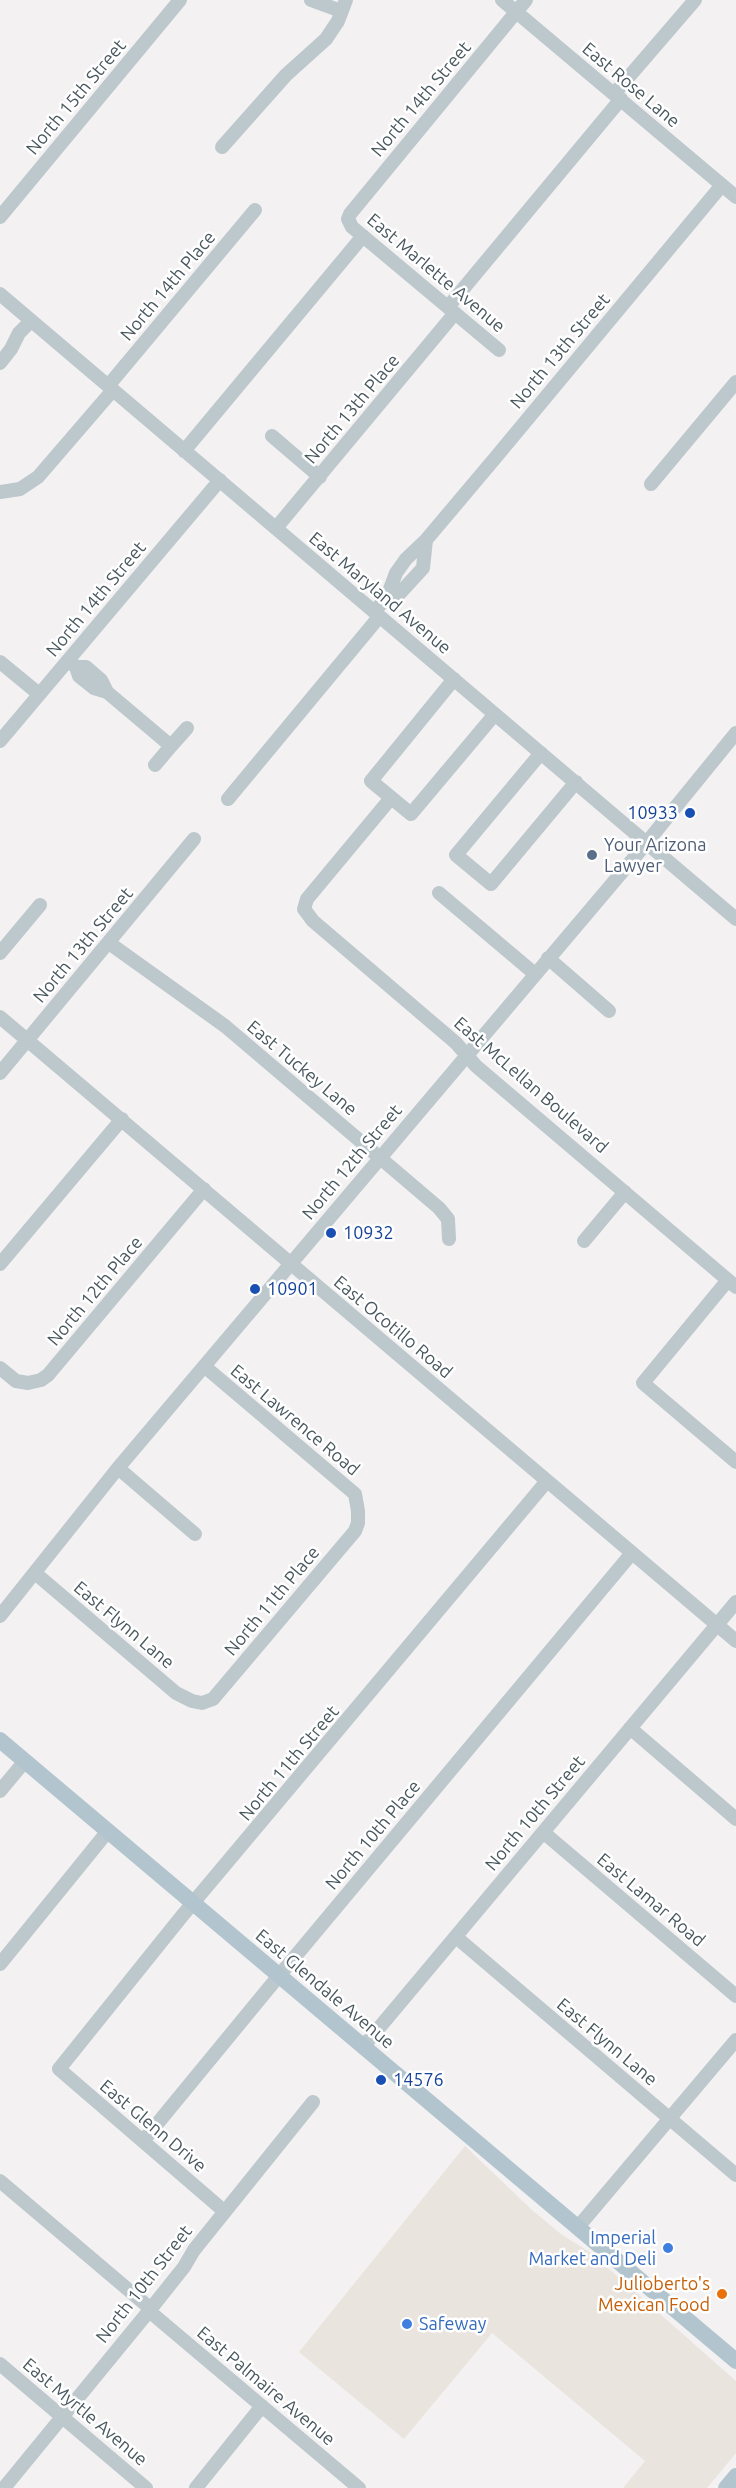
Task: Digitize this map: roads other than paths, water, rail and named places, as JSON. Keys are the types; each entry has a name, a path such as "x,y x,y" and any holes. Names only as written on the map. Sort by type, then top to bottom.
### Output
{"main road":[{"name":"East Glendale Avenue","path":"0,1740 736,2361"},
{"path":"726,2488 736,2476"}],"street":[{"name":"North 15th Street","path":"0,217 180,0"},
{"path":"222,147 286,75 326,39 344,6 311,0"},
{"name":"East Rose Lane","path":"502,0 736,197"},
{"name":"North 14th Street","path":"350,223 350,214 526,0"},
{"name":"North 13th Place","path":"276,528 320,477 695,0"},
{"name":"North 13th Street","path":"228,799 377,615 387,597 400,593 423,568 426,540 722,185"},
{"name":"North 14th Place","path":"0,492 20,489 38,477 255,210"},
{"name":"East Marlette Avenue","path":"350,223 500,351"},
{"path":"184,451 363,236"},
{"name":"East Maryland Avenue","path":"0,294 736,919"},
{"path":"0,363 11,349 19,333 31,321"},
{"path":"651,484 736,382"},
{"path":"272,436 320,477"},
{"name":"North 14th Street","path":"0,741 39,694 72,663 220,480"},
{"path":"0,662 39,694"},
{"path":"72,663 79,676 91,679 94,688 106,692 171,746"},
{"path":"454,679 371,780 391,798 411,814 495,714"},
{"path":"155,765 187,728"},
{"name":"North 12th Street","path":"0,1616 118,1468 647,842 736,733"},
{"path":"542,753 456,855 490,884 576,782"},
{"name":"East McLellan Boulevard","path":"391,798 307,899 304,909 314,921 456,1042 476,1066 732,1283"},
{"name":"North 13th Street","path":"0,1073 194,839"},
{"path":"439,893 535,974"},
{"path":"0,953 40,905"},
{"name":"East Tuckey Lane","path":"109,943 225,1026 439,1208 448,1219 449,1239"},
{"path":"548,958 609,1011"},
{"name":"East Ocotillo Road","path":"0,1017 736,1641"},
{"path":"0,1264 122,1119"},
{"name":"North 12th Place","path":"0,1368 16,1381 28,1383 48,1375 204,1188"},
{"path":"584,1241 625,1192"},
{"path":"732,1283 643,1383 736,1462"},
{"name":"East Lawrence Road","path":"204,1366 355,1494 358,1503"},
{"path":"118,1468 195,1533"},
{"name":"North 11th Street","path":"59,2069 548,1481"},
{"name":"North 11th Place","path":"192,1701 202,1703 213,1699 355,1531 358,1523 358,1503"},
{"name":"North 10th Place","path":"143,2141 632,1552"},
{"name":"East Flynn Lane","path":"35,1573 176,1693 192,1701"},
{"name":"North 10th Street","path":"363,2047 736,1602"},
{"path":"630,1728 736,1819"},
{"path":"0,1791 25,1761"},
{"path":"0,1964 108,1832"},
{"name":"East Lamar Road","path":"543,1832 736,1996"},
{"name":"East Flynn Lane","path":"456,1937 736,2175"},
{"path":"578,2228 736,2040"},
{"name":"East Glenn Drive","path":"59,2069 225,2211"},
{"name":"North 10th Street","path":"4,2488 150,2310 225,2211 313,2102"},
{"name":"East Palmaire Avenue","path":"0,2181 360,2488"},
{"name":"East Myrtle Avenue","path":"0,2364 146,2488"},
{"path":"196,2488 262,2406"}],"place":[{"name":"10933","path":"690,813"},
{"name":"Your Arizona Lawyer","path":"592,855"},
{"name":"10932","path":"331,1233"},
{"name":"10901","path":"255,1289"},
{"name":"14576","path":"381,2080"},
{"name":"Imperial Market and Deli","path":"668,2248"},
{"name":"Julioberto's Mexican Food","path":"722,2294"},
{"name":"Safeway","path":"407,2324"}]}
